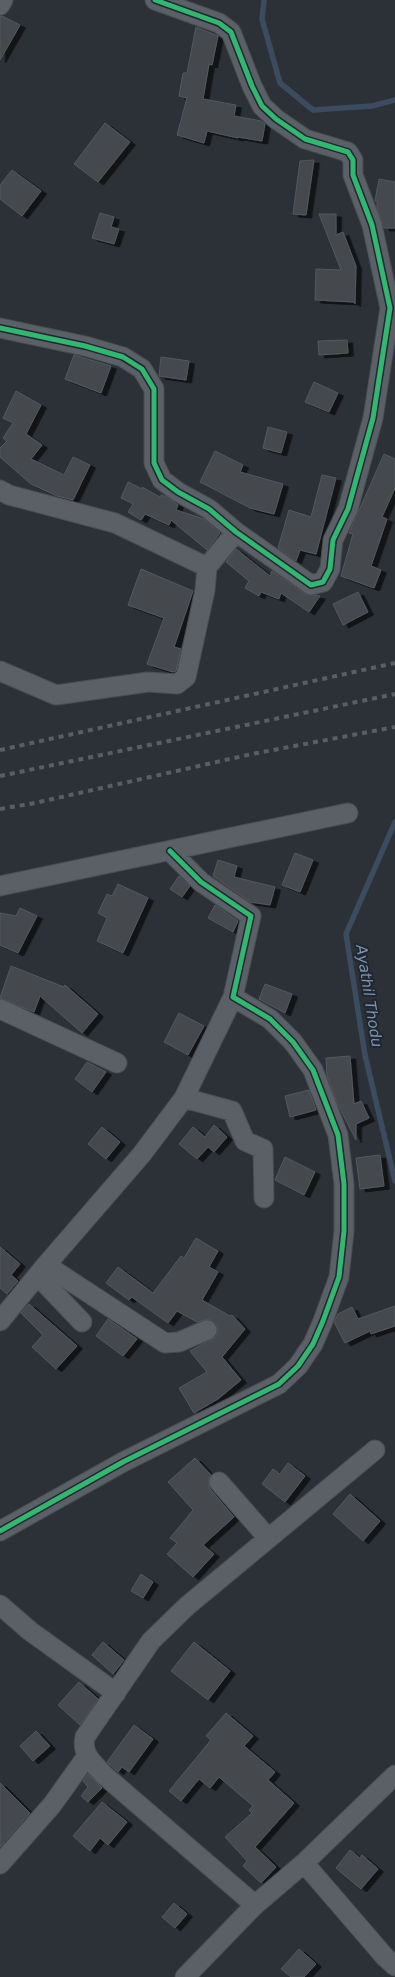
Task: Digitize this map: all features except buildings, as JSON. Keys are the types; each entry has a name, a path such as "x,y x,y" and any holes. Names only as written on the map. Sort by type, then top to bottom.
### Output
{"street":[{"path":"0,5 4,0"},
{"path":"0,328 123,357 142,369 154,389 154,463 162,480 178,492 209,509 236,532 310,585 323,582 330,569 333,540 348,509 373,418 390,308 372,225 353,174 353,160 348,152 305,139 276,119 262,106 231,32 219,24 155,0"},
{"path":"0,490 9,495 115,522 207,567"},
{"path":"0,670 56,694 148,682 177,684 186,677 205,590 207,567 236,532"},
{"path":"0,886 348,813"},
{"path":"0,1321 142,1154 184,1098 233,997 251,916 201,882 170,851"},
{"path":"0,1531 123,1462 280,1384 298,1366 313,1344 324,1321 339,1277 344,1231 344,1184 338,1135 313,1070 293,1042 270,1019 233,997"},
{"path":"0,1009 117,1063"},
{"path":"184,1098 232,1111 245,1141 263,1149 264,1198"},
{"path":"42,1270 82,1322"},
{"path":"42,1270 165,1343 179,1342 207,1330"},
{"path":"255,1904 104,1776 87,1756 83,1745 85,1737 151,1641 187,1606 375,1450"},
{"path":"219,1482 268,1538"},
{"path":"0,1605 30,1631 116,1693"},
{"path":"0,1864 52,1805 87,1756"},
{"path":"185,1977 255,1904 304,1863 395,1775"},
{"path":"304,1863 385,1957 395,1966"}],"waterway":[{"name":"Ayathil Thodu","path":"264,0 262,19 280,83 313,110 372,106 395,100"},
{"name":"Ayathil Thodu","path":"395,822 346,934 365,1055 395,1181"}],"railway":[{"path":"0,750 395,663"},
{"path":"0,776 395,694"},
{"path":"0,809 35,803 252,754 395,727"}],"cycle path":[{"path":"0,328 85,346 123,357 142,369 154,389 154,463 162,480 178,492 209,509 236,532 311,585 323,582 330,569 333,540 348,509 373,418 390,308 372,225 353,175 353,160 348,152 305,139 276,119 262,106 231,32 219,23 155,0"},
{"path":"0,1531 123,1462 279,1384 298,1366 313,1344 339,1277 344,1231 344,1184 338,1135 313,1070 293,1042 270,1019 233,997 251,916 201,882 170,851"}]}
